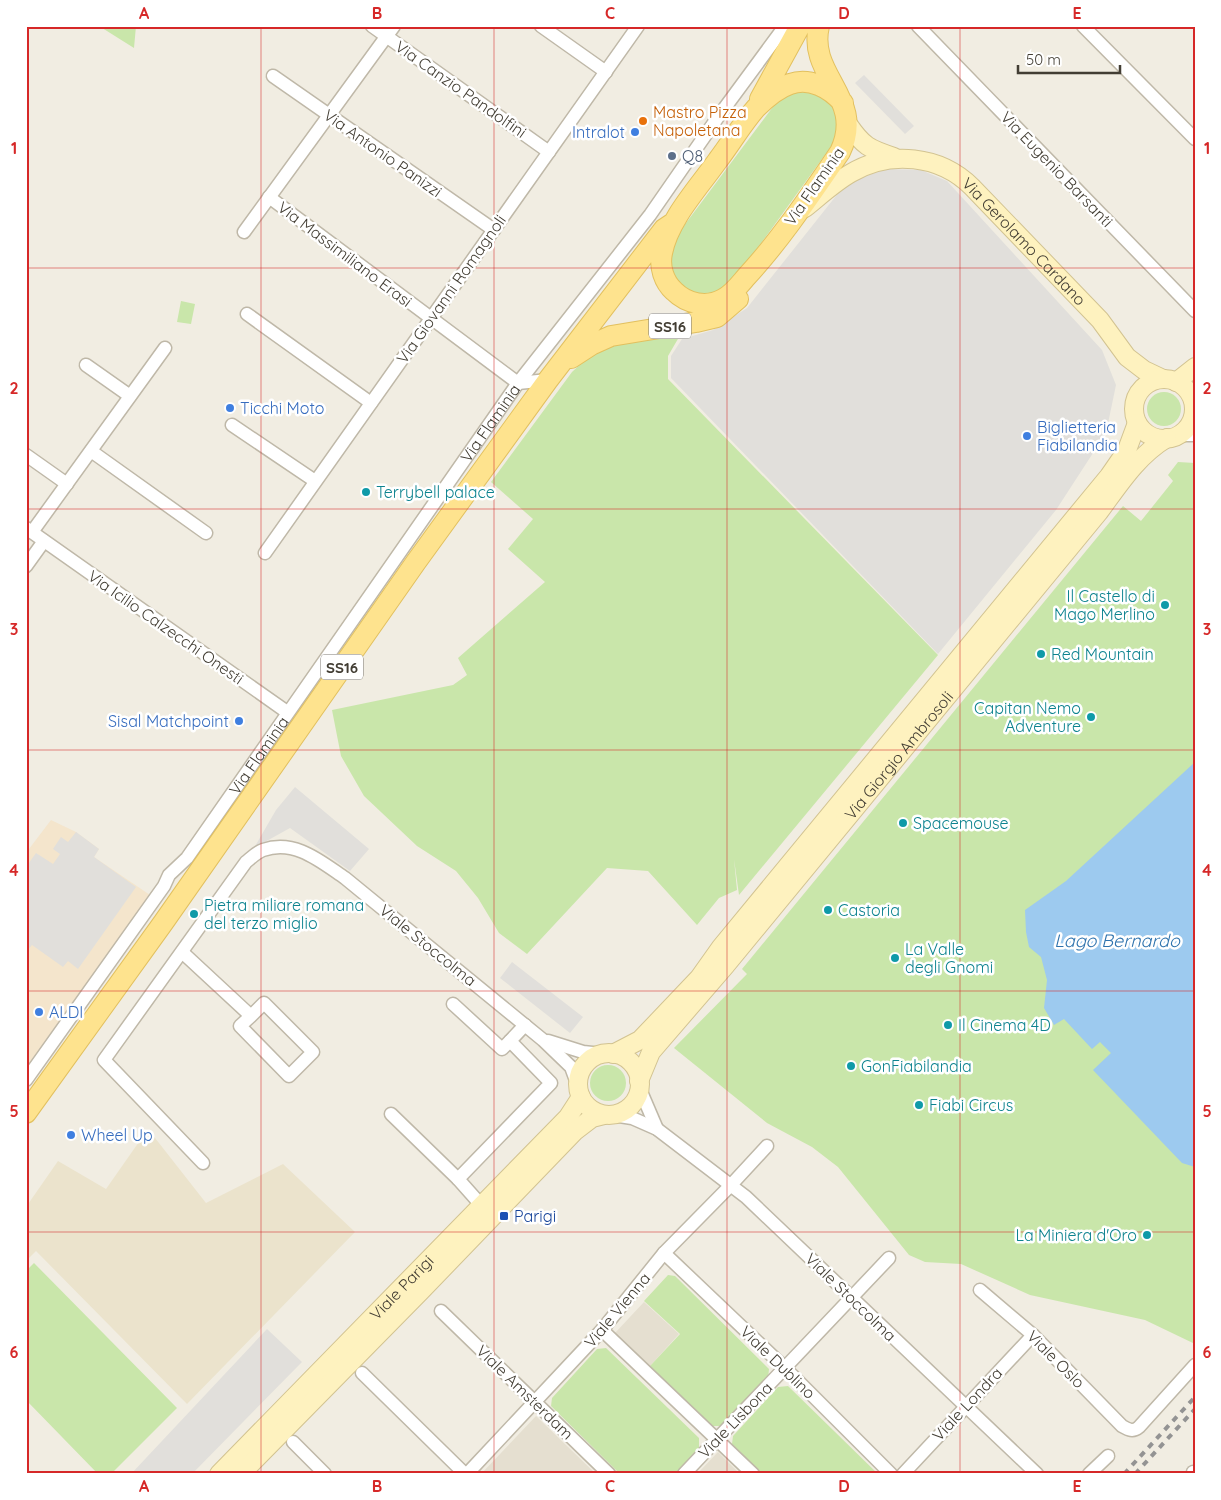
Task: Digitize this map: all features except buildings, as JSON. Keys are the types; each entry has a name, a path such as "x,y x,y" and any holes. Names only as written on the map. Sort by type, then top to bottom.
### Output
{"main road":[{"name":"Via Flaminia","path":"757,108 762,93 774,75 800,26"},
{"name":"Via Flaminia","path":"819,26 817,33 819,50 843,103 848,124 848,133 840,152 759,263 731,294 723,299 705,304 686,300 671,289 662,272 662,253 673,223 757,108 783,86 802,82 820,85 835,94 843,103"},
{"name":"Via Gerolamo Cardano","path":"848,124 860,141 874,151 899,158 922,160 954,171 970,184 1100,320 1127,357 1144,370 1170,381"},
{"name":"Via Gerolamo Cardano","path":"796,214 851,173 877,161 899,158"},
{"name":"Via Flaminia","path":"26,1112 163,923 416,562 554,372 664,229 673,223"},
{"name":"Via Flaminia","path":"554,372 591,345 611,336 717,317 742,295 759,263"},
{"name":"Via Gerolamo Cardano","path":"1127,357 1134,378 1136,398"},
{"path":"1170,381 1195,367"},
{"path":"1153,381 1170,381 1185,388 1194,404 1190,423 1180,436 1158,438 1142,430 1137,423 1134,406 1136,398 1146,385 1153,381"},
{"name":"Via Giorgio Ambrosoli","path":"608,1054 640,1040 699,978 721,947 1117,466 1127,450 1137,423"},
{"name":"Via Giorgio Ambrosoli","path":"639,1084 651,1052 726,965 1094,518 1140,459 1154,446 1180,436"},
{"path":"608,1054 625,1058 631,1063 636,1070 639,1084 633,1102 621,1112 608,1115 590,1108 579,1092 582,1069 587,1062 608,1054"},
{"name":"Viale Parigi","path":"219,1474 568,1117 579,1092"},
{"name":"Viale Parigi","path":"241,1474 421,1292 575,1131 592,1118 608,1115"}],"street":[{"name":"Via Canzio Pandolfini","path":"372,26 390,31 549,152"},
{"path":"542,26 606,72"},
{"name":"Via Giovanni Romagnoli","path":"265,553 638,26"},
{"name":"Via Flaminia","path":"26,1080 164,886 169,875 187,858 518,382 650,215 785,26"},
{"name":"Via Eugenio Barsanti","path":"918,26 1195,311"},
{"path":"1083,26 1195,139"},
{"path":"244,232 390,31"},
{"name":"Via Antonio Panizzi","path":"273,76 494,230"},
{"name":"Via Massimiliano Erasi","path":"269,197 518,382"},
{"path":"247,314 371,403"},
{"path":"29,530 67,484 164,348"},
{"path":"86,365 130,396"},
{"path":"518,382 554,372"},
{"path":"232,425 315,481"},
{"path":"91,451 206,533"},
{"path":"26,455 67,484"},
{"name":"Via Icilio Calzecchi Onesti","path":"29,530 287,712"},
{"path":"26,566 44,540"},
{"name":"Viale Stoccolma","path":"203,1163 104,1060 246,862 261,851 281,846 302,850 318,858 525,1025 571,1067 579,1092"},
{"path":"147,910 163,923"},
{"path":"182,952 250,1016"},
{"path":"264,1003 313,1052 289,1076 240,1026 250,1016 264,1003"},
{"path":"452,1004 502,1049 525,1025"},
{"name":"Viale Stoccolma","path":"543,1040 583,1052 608,1054"},
{"path":"458,1179 551,1083 510,1042"},
{"name":"Viale Stoccolma","path":"639,1084 657,1129"},
{"path":"391,1114 458,1179 482,1206"},
{"name":"Viale Stoccolma","path":"608,1115 632,1118 657,1129 746,1197 1037,1474"},
{"name":"Viale Vienna","path":"466,1474 602,1330 664,1253 767,1146"},
{"name":"Viale Dublino","path":"664,1253 785,1368 892,1474"},
{"name":"Viale Lisbona","path":"684,1474 889,1258"},
{"name":"Viale Oslo","path":"980,1290 1033,1334 1122,1426 1130,1430 1135,1430 1139,1427 1195,1365"},
{"name":"Viale Amsterdam","path":"441,1311 609,1474"},
{"path":"602,1330 753,1474"},
{"name":"Viale Londra","path":"903,1474 1033,1334"},
{"path":"362,1373 466,1474"},
{"path":"293,1442 325,1474"},
{"path":"1089,1474 1108,1456"}],"shaded area":[{"path":"864,75 914,126 905,134 855,83"},
{"path":"887,169 921,170 947,181 1102,350 1116,385 1106,433 1056,510 938,654 671,378 671,356 682,339 713,330 747,308 847,182"},
{"path":"295,787 369,849 350,871 290,828 254,848 276,810"},
{"path":"51,820 76,832 99,849 94,857 150,895 26,1071 26,853"},
{"path":"76,832 99,849 94,857 136,887 78,969 68,961 63,967 32,945 26,952 26,867 36,853 53,864 60,854 53,849 61,837 68,842"},
{"path":"512,962 583,1017 570,1033 500,978"},
{"path":"148,1129 206,1203 283,1164 355,1232 187,1404 36,1251 26,1261 26,1207 58,1161 106,1189"},
{"path":"644,1302 679,1334 650,1366 615,1333"},
{"path":"267,1329 302,1362 192,1474 131,1474"},
{"path":"536,1416 596,1474 481,1474"},
{"path":"718,1452 740,1474 697,1474"}],"green space":[{"path":"99,26 136,26 134,48"},
{"path":"801,89 818,92 831,103 837,120 835,141 733,282 717,294 690,294 676,281 670,270 670,258 674,239 778,100"},
{"path":"181,301 195,304 191,324 177,322"},
{"path":"682,332 668,356 668,379 938,655 739,895 734,859 737,890 719,898 697,925 648,871 607,868 527,954 499,933 478,898 456,871 417,846 364,796 341,756 332,710 453,685 467,675 458,658 545,582 508,549 533,519 491,482 572,372 585,361 624,342"},
{"path":"1164,392 1171,393 1176,397 1180,402 1180,416 1176,421 1171,425 1164,426 1157,425 1152,421 1148,416 1147,409 1148,402 1152,397 1157,393"},
{"path":"1178,462 1195,463 1195,1344 1145,1320 1030,1295 961,1264 925,1262 909,1255 838,1167 812,1147 767,1123 674,1048 747,974 742,969 1123,506 1141,521 1173,481 1168,475"},
{"path":"608,1065 620,1071 626,1083 620,1095 608,1101 596,1095 590,1083 596,1071"},
{"path":"34,1263 177,1408 111,1474 98,1474 26,1400 26,1271"},
{"path":"668,1275 675,1276 769,1369 768,1379 721,1426 711,1426 650,1366 680,1334 644,1301"},
{"path":"606,1348 699,1438 699,1450 676,1474 620,1474 551,1406 552,1398 597,1349"},
{"path":"788,1386 878,1474 762,1474 732,1444 733,1436 778,1387"}],"water":[{"name":"Lago Bernardo","path":"1195,762 1195,1167 1182,1163 1093,1070 1111,1053 1100,1042 1092,1049 1064,1019 1054,1025 1044,1008 1047,980 1041,957 1029,947 1025,910 1066,881"}],"railway":[{"path":"1124,1474 1195,1397"},
{"path":"1135,1474 1195,1409"}],"place":[{"name":"Mastro Pizza Napoletana","path":"643,121"},
{"name":"Intralot","path":"635,132"},
{"name":"Q8","path":"672,156"},
{"name":"Ticchi Moto","path":"230,408"},
{"name":"Biglietteria Fiabilandia","path":"1027,436"},
{"name":"Terrybell palace","path":"366,492"},
{"name":"Il Castello di Mago Merlino","path":"1165,605"},
{"name":"Red Mountain","path":"1041,654"},
{"name":"Capitan Nemo Adventure","path":"1091,717"},
{"name":"Sisal Matchpoint","path":"239,721"},
{"name":"Spacemouse","path":"903,823"},
{"name":"Castoria","path":"828,910"},
{"name":"Pietra miliare romana del terzo miglio","path":"194,914"},
{"name":"La Valle degli Gnomi","path":"895,958"},
{"name":"ALDI","path":"39,1012"},
{"name":"Il Cinema 4D","path":"948,1025"},
{"name":"GonFiabilandia","path":"851,1066"},
{"name":"Fiabi Circus","path":"919,1105"},
{"name":"Wheel Up","path":"71,1135"},
{"name":"Parigi","path":"504,1216"},
{"name":"La Miniera d'Oro","path":"1147,1235"}]}
